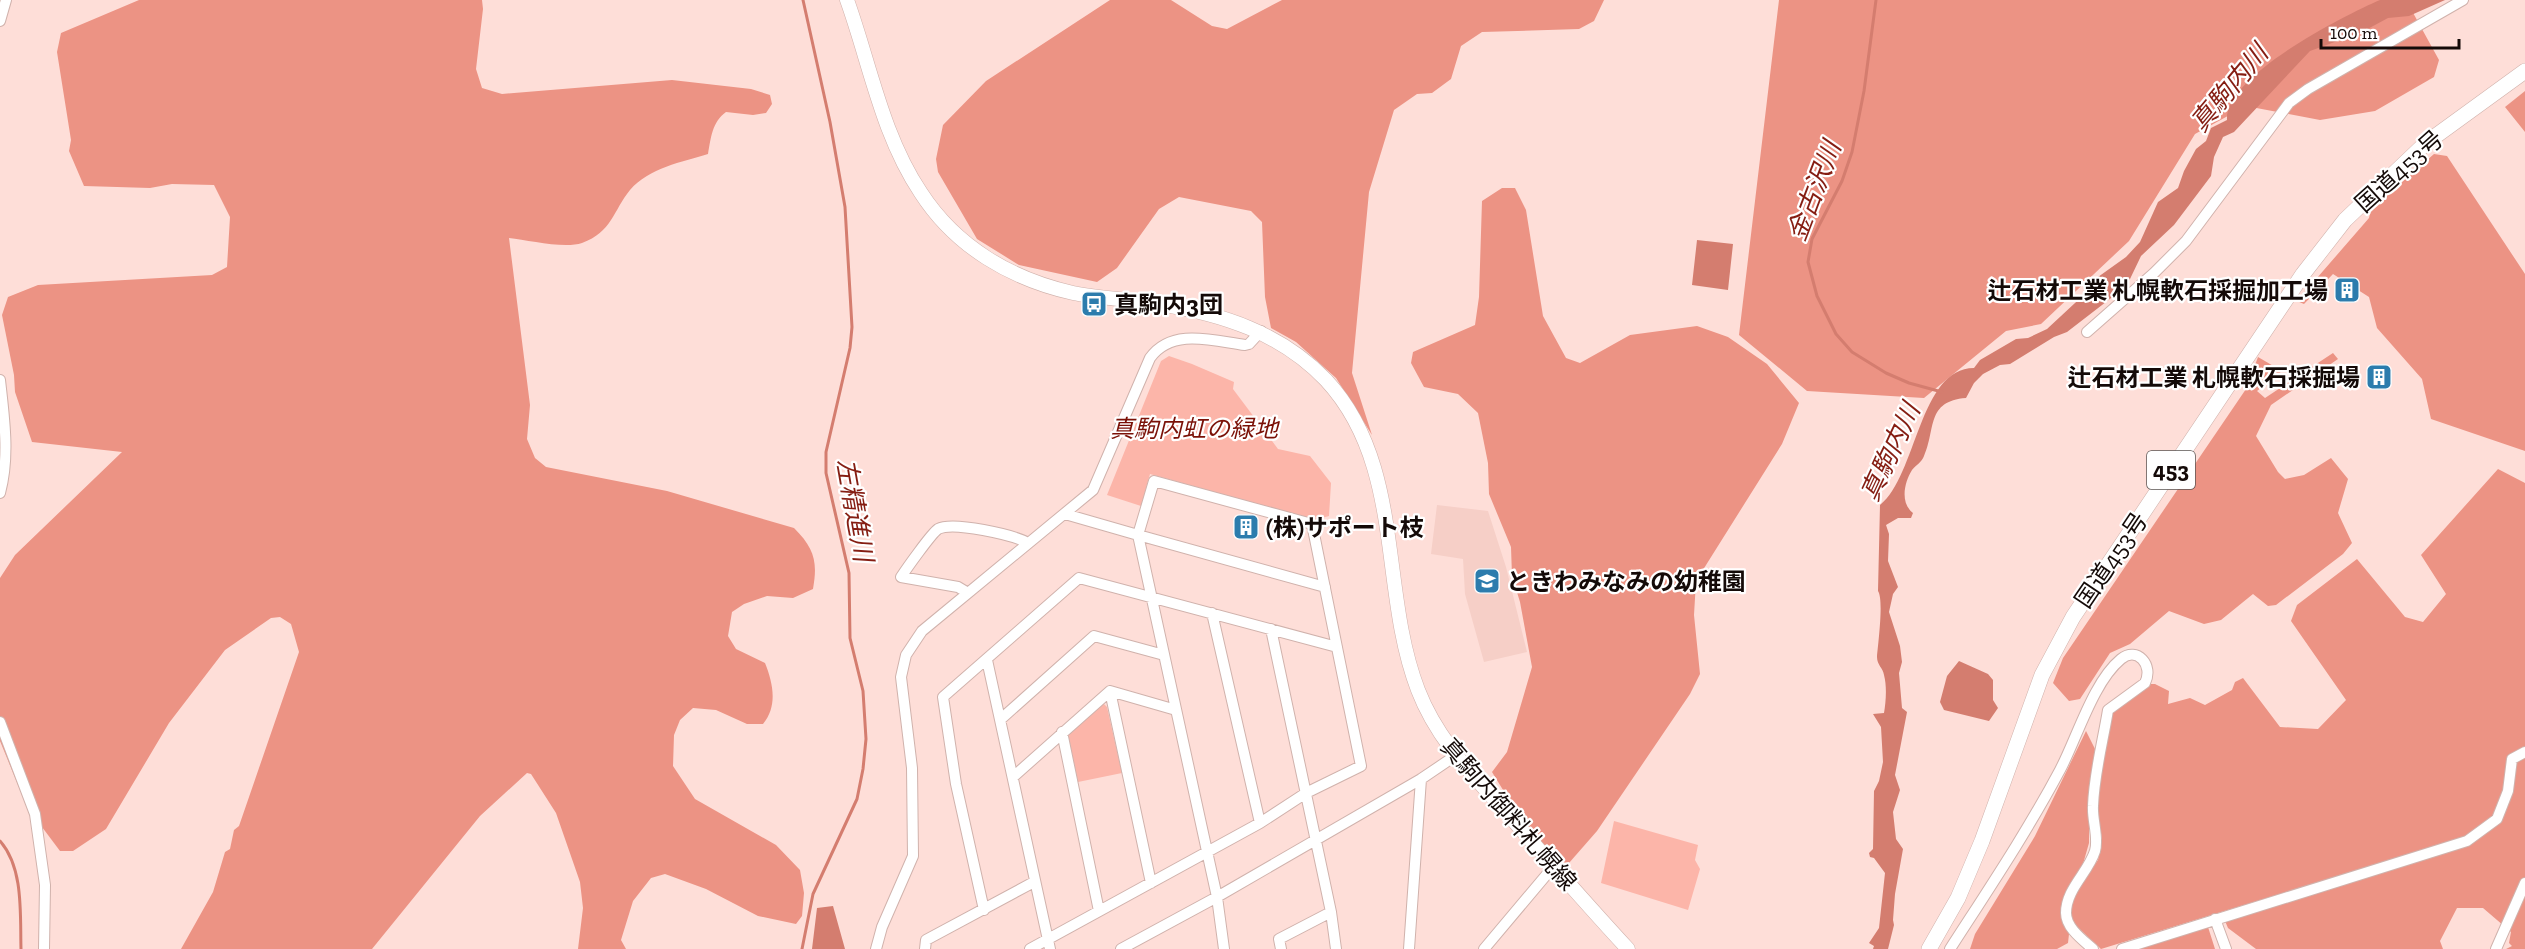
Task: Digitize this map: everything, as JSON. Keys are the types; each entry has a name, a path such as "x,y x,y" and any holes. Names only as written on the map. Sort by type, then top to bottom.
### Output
{"highway":[{"name":"国道453号","path":"1929,949 1958,898 1982,841 2042,675 2073,617 2303,274 2345,220 2426,143 2525,70"}],"main road":[{"name":"真駒内御料札幌線","path":"847,0 883,115 909,172 920,193 942,222 964,243 993,264 1033,282 1075,294 1160,304 1209,313 1261,331 1287,347 1328,382 1344,402 1366,441 1382,496 1408,662 1430,716 1455,756 1628,949"}],"street":[{"path":"0,21 6,0"},
{"path":"2086,332 2154,273 2186,241 2289,103 2308,89 2463,0"},
{"path":"876,949 882,927 913,856 915,836 912,768 901,676 906,655 922,631 1093,490 1150,358 1156,350 1178,339 1190,338 1245,345 1250,344 1261,331"},
{"path":"0,380 5,423 5,456 0,493"},
{"path":"1030,949 1049,944 1099,911 1206,851 1260,824 1306,793 1361,766 1312,524 1154,481 1138,535 1153,596 1164,655 1206,851 1217,897 1224,949"},
{"path":"1065,514 1325,587"},
{"path":"968,593 958,587 901,577 937,530 949,526 1017,537 1028,543"},
{"path":"984,910 956,784 943,697 1079,578 1337,647"},
{"path":"1212,613 1260,824"},
{"path":"1271,629 1331,912 1336,949"},
{"path":"1001,718 1094,636 1164,655"},
{"path":"1950,949 2034,816 2060,770 2104,677 2123,657 2134,656 2145,661 2149,668 2148,676 2145,683 2108,710 2093,803 2093,823 2097,842 2095,852 2070,894 2066,914 2069,925 2093,949"},
{"path":"987,660 1049,944"},
{"path":"1110,692 1176,710"},
{"path":"1013,777 1110,692"},
{"path":"1110,692 1151,883"},
{"path":"0,722 35,814 45,885 44,949"},
{"path":"1062,732 1099,911"},
{"path":"2122,949 2467,841 2497,819 2508,791 2512,759 2525,752"},
{"path":"1121,949 1217,897 1455,756"},
{"path":"1409,949 1421,778"},
{"path":"1485,949 1553,867"},
{"path":"925,949 926,940 1034,882"},
{"path":"2496,949 2525,883"},
{"path":"1281,949 1279,939 1331,912"},
{"path":"2215,919 2226,949"}],"shaded area":[{"path":"139,0 482,0 476,69 482,88 502,94 672,80 751,89 770,95 772,104 766,113 753,115 726,112 721,116 713,131 708,154 656,171 638,182 624,198 606,227 592,238 582,243 566,245 509,238 530,405 527,439 535,458 546,467 667,491 794,528 806,542 813,556 815,570 813,589 793,598 767,596 744,604 732,612 728,636 736,649 765,663 770,678 773,694 771,710 763,724 747,724 716,710 693,708 680,720 674,735 673,766 695,799 776,845 800,870 804,893 802,916 796,924 758,916 706,889 665,874 651,878 633,901 621,940 626,949 578,949 583,908 580,882 556,813 531,774 527,773 480,816 372,949 181,949 213,892 225,852 230,849 234,830 239,826 299,652 291,624 280,617 271,618 225,650 169,723 106,829 73,851 60,851 27,807 0,741 0,578 15,555 122,452 32,442 15,392 14,375 2,315 8,297 38,285 212,275 227,267 230,217 214,185 172,184 150,188 84,186 69,151 71,140 57,52 61,33"},
{"path":"1110,0 1171,0 1212,26 1227,29 1282,0 1604,0 1594,21 1579,29 1482,32 1461,46 1451,79 1432,93 1417,94 1394,110 1369,192 1352,373 1372,435 1336,378 1296,342 1271,328 1265,297 1262,222 1251,211 1179,197 1159,209 1117,268 1097,282 1019,265 977,239 938,172 936,159 943,125 986,81"},
{"path":"1779,0 2406,0 2439,60 2434,77 2375,111 2320,120 2246,106 2195,134 2129,241 2041,324 2006,331 1924,398 1807,391 1739,335"},
{"path":"2380,0 2445,0 2409,16 2388,18 2362,32 2310,51 2234,132 2223,137 2214,157 2211,176 2174,225 2141,256 2130,279 2115,295 2067,332 2054,337 2010,364 2000,365 1983,374 1974,383 1966,398 1953,400 1944,405 1934,418 1924,456 1912,470 1905,487 1906,504 1913,513 1911,518 1898,518 1886,525 1889,534 1888,561 1898,587 1893,594 1889,612 1900,646 1902,662 1899,673 1902,708 1907,712 1895,775 1900,790 1893,812 1896,839 1903,849 1895,894 1894,925 1888,949 1873,949 1874,946 1869,943 1879,928 1885,873 1869,853 1873,849 1874,791 1879,781 1883,762 1881,727 1873,714 1884,713 1886,694 1886,684 1877,657 1881,612 1878,591 1880,505 1892,491 1903,471 1930,404 1941,385 1956,373 1974,368 1980,360 2016,339 2028,338 2047,329 2089,290 2098,277 2126,257 2140,242 2158,202 2178,188 2196,149 2206,141 2211,128 2227,120 2231,103 2245,85 2265,67 2315,33"},
{"path":"2525,91 2525,132 2505,107"},
{"path":"2434,154 2447,156 2525,274 2525,451 2431,419 2422,379 2377,328 2369,297 2333,274 2304,304 2297,301 2369,218 2371,209"},
{"path":"1502,188 1515,188 1526,210 1543,316 1566,358 1580,363 1630,335 1697,326 1728,337 1767,364 1799,403 1782,444 1696,581 1694,615 1700,674 1690,694 1597,831 1569,863 1560,862 1522,821 1492,772 1507,752 1532,667 1520,602 1512,576 1511,547 1489,494 1488,463 1478,413 1458,394 1424,387 1411,363 1413,352 1475,325 1479,297 1482,201"},
{"path":"1697,240 1733,244 1728,290 1692,285"},
{"path":"2333,353 2338,359 2271,405 2256,436 2278,472 2285,479 2304,475 2331,458 2348,479 2338,513 2352,543 2343,554 2276,605 2268,606 2253,594 2221,620 2204,624 2169,611 2130,644 2110,653 2080,699 2069,701 2053,683 2063,658 2246,389 2258,357 2282,371 2257,391 2265,398"},
{"path":"2498,469 2525,483 2525,949 2506,949 2512,946 2509,943 2511,932 2483,908 2457,908 2440,941 2443,949 2256,949 2228,928 2225,921 2445,843 2101,949 2073,923 2070,908 2074,894 2098,860 2102,838 2095,804 2110,713 2137,684 2155,684 2169,691 2168,704 2190,698 2205,705 2232,690 2235,682 2243,678 2280,727 2318,729 2346,700 2291,621 2297,605 2357,559 2405,617 2423,622 2446,594 2421,555"},
{"name":"ときわみなみの幼稚園","path":"1437,505 1488,511 1506,567 1527,652 1484,662 1465,594 1463,559 1431,554"},
{"path":"1959,661 1988,674 1993,680 1993,700 1998,708 1989,721 1944,710 1940,702 1947,676"},
{"path":"2086,731 2095,749 2089,843 2062,917 2069,934 2068,943 2057,949 1970,949 1975,934 2035,836"},
{"path":"833,906 845,949 812,949 817,908"},
{"path":"2208,927 2215,949 2138,949"}],"green space":[{"name":"真駒内虹の緑地","path":"1169,356 1234,382 1233,389 1278,449 1310,456 1331,483 1329,516 1315,520 1150,474 1141,506 1107,495 1161,361"},
{"path":"1103,703 1107,707 1122,773 1078,782 1068,734"},
{"path":"1614,821 1698,845 1695,860 1700,869 1688,910 1601,883"}],"waterway":[{"name":"左精進川","path":"802,949 813,894 857,799 866,739 863,691 850,638 849,573 826,473 826,452 850,348 852,327 845,207 830,122 803,0"},
{"name":"金古沢川","path":"1876,0 1864,91 1852,152 1842,181 1812,239 1808,262 1817,296 1836,334 1852,352 1886,373 1909,383 1942,392"},
{"path":"0,841 8,852 17,878 21,949"}],"place":[{"name":"辻石材工業 札幌軟石採掘加工場","path":"2347,290"},
{"name":"真駒内3団","path":"1094,304"},
{"name":"辻石材工業 札幌軟石採掘場","path":"2379,377"},
{"name":"(株)サポート枝","path":"1246,527"},
{"name":"ときわみなみの幼稚園","path":"1487,581"}],"water label":[{"name":"真駒内川","path":"2229,88"},
{"name":"真駒内川","path":"1890,452"}]}
